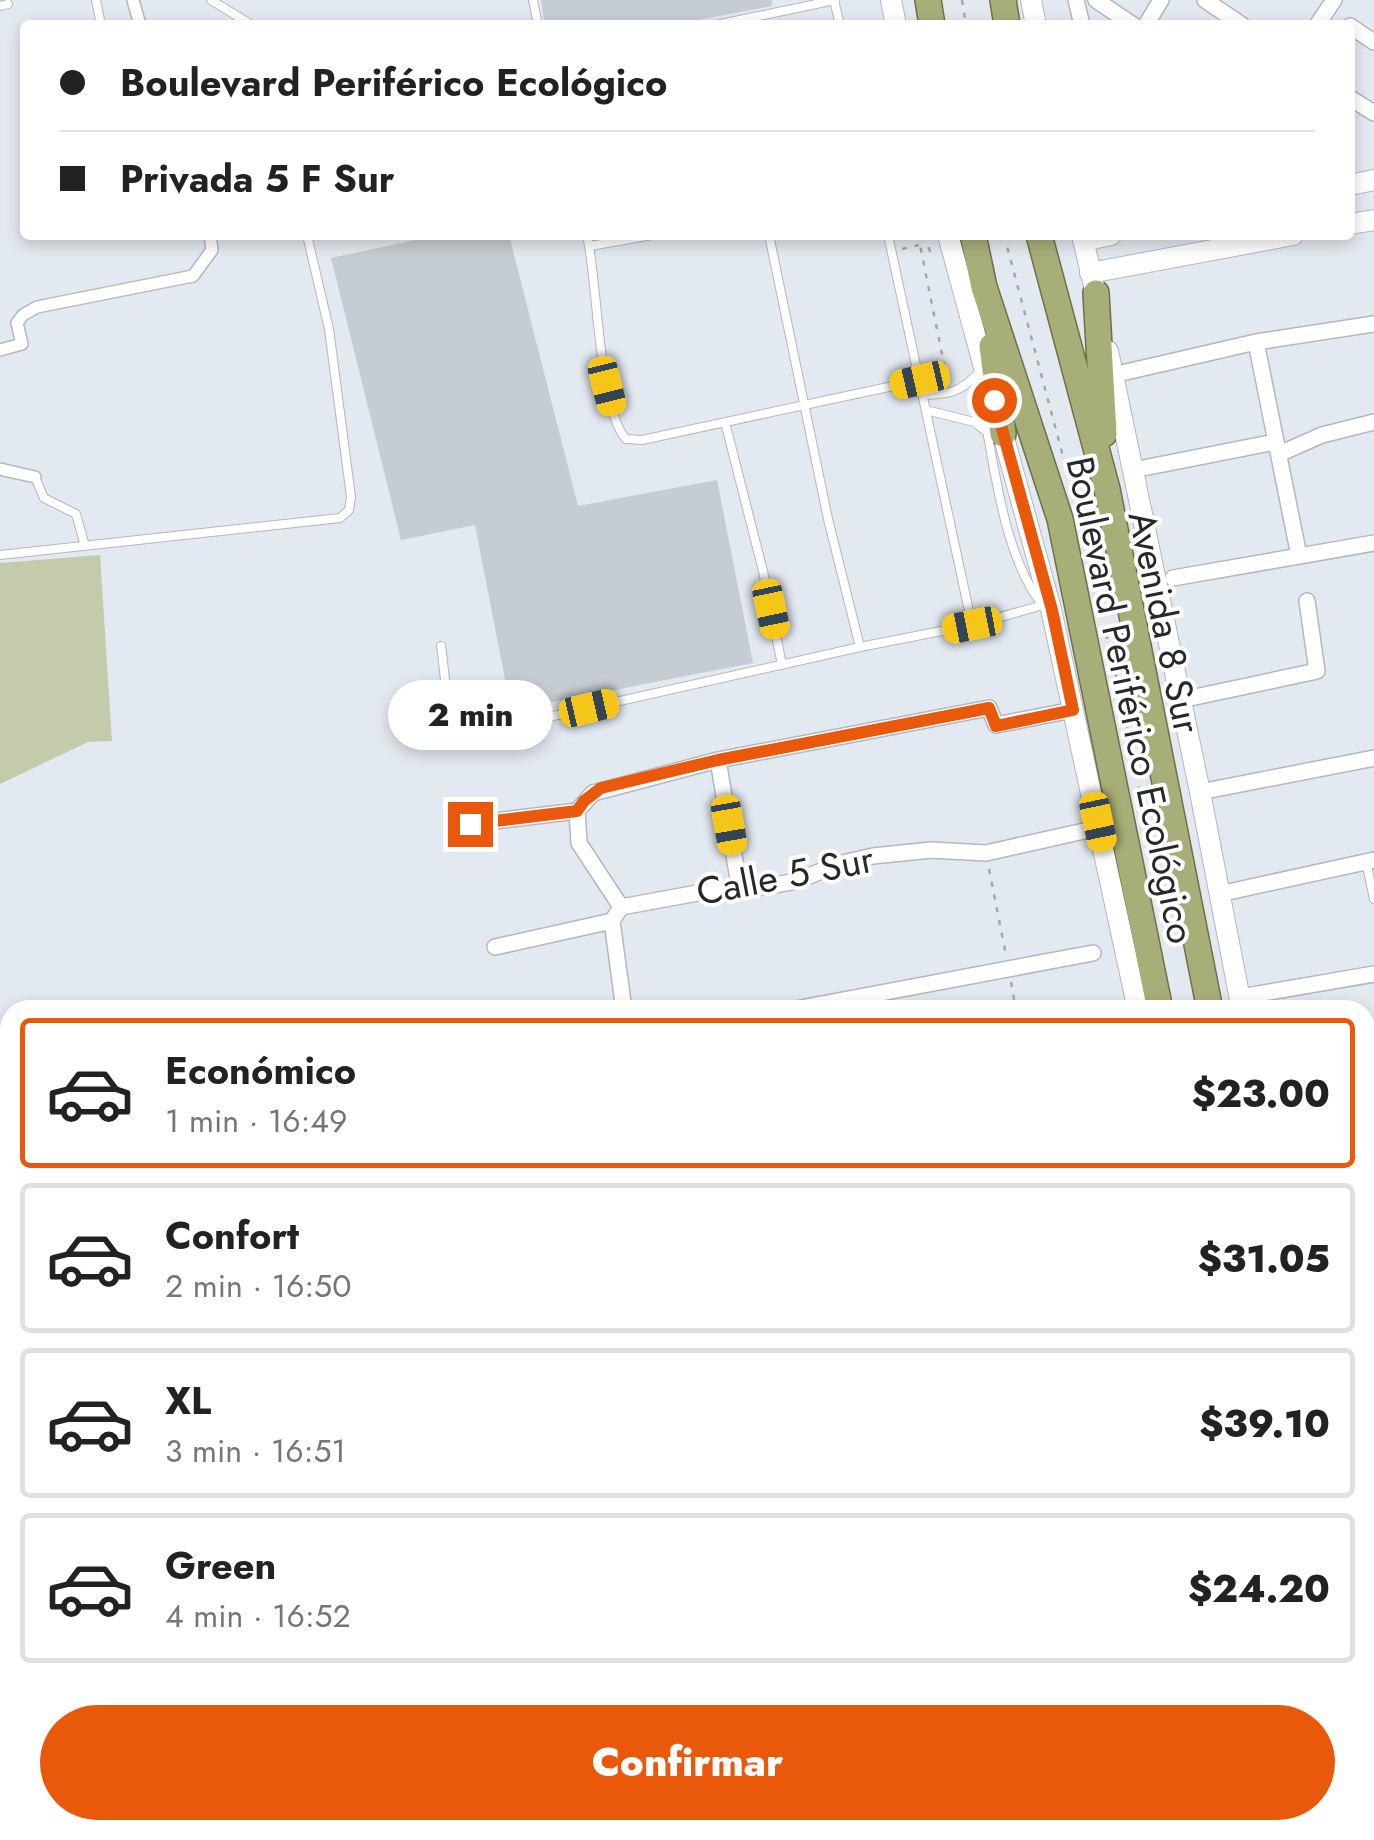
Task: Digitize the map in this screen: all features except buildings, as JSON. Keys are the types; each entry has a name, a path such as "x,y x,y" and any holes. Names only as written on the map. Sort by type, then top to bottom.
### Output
{"highway":[{"name":"Boulevard Periférico Ecológico","path":"974,240 984,286 1060,518 1158,1000"},
{"name":"Boulevard Periférico Ecológico","path":"1041,240 1107,489 1208,1000"},
{"path":"1093,283 1107,489"},
{"path":"984,286 996,434"}],"street":[{"path":"1096,0 1126,20"},
{"path":"1206,0 1226,6"},
{"path":"0,350 22,344 17,323 37,307 193,276 212,250 211,240"},
{"name":"Boulevard Periférico Ecológico","path":"949,240 996,434 1073,710 1136,1000"},
{"name":"Avenida 8 Sur","path":"1082,240 1182,700 1240,1000"},
{"path":"1093,283 1271,240"},
{"path":"1113,376 1256,342 1374,324"},
{"path":"1256,342 1300,556"},
{"path":"1133,470 1277,448 1374,422"},
{"path":"0,469 35,477"},
{"path":"1172,578 1374,543"},
{"path":"1182,700 1317,671 1306,601"},
{"path":"623,1000 612,922 621,907 579,842 576,826 577,811 592,792 718,760 989,708 996,726 1073,710"},
{"path":"1200,792 1374,758"},
{"path":"718,760 740,890"},
{"path":"470,824 577,811"},
{"name":"Calle 5 Sur","path":"621,907 714,890 797,881 838,864 873,856 931,850 986,853 1084,832"},
{"path":"1219,894 1370,861"},
{"path":"495,947 612,922"},
{"path":"841,1000 1093,952"},
{"path":"1255,1000 1374,974"}],"lane":[{"path":"211,0 244,20"},
{"path":"740,20 834,0"},
{"path":"0,555 340,518 349,510 329,329 308,240"},
{"path":"588,240 602,366 618,430 626,440 642,440 920,380"},
{"path":"590,246 624,240"},
{"path":"771,240 804,406 860,646"},
{"path":"889,240 972,625"},
{"path":"956,266 977,374 996,434"},
{"path":"923,394 950,394 964,389 977,374"},
{"path":"926,410 974,422 996,434"},
{"path":"725,422 782,665"},
{"path":"35,477 44,498 76,514 85,546"},
{"path":"442,646 453,716 460,728 473,734 1047,607"},
{"path":"1370,861 1374,899"}],"path":[{"path":"922,240 950,394"},
{"path":"925,240 931,254"},
{"path":"892,251 920,245"},
{"path":"986,853 1014,1000"}],"green space":[{"path":"100,555 112,741 88,742 0,784 0,563"}],"route":[{"path":"470,824 577,811 592,792 601,788 718,760 989,708 996,726 1073,710 1052,610 994,400"}]}
